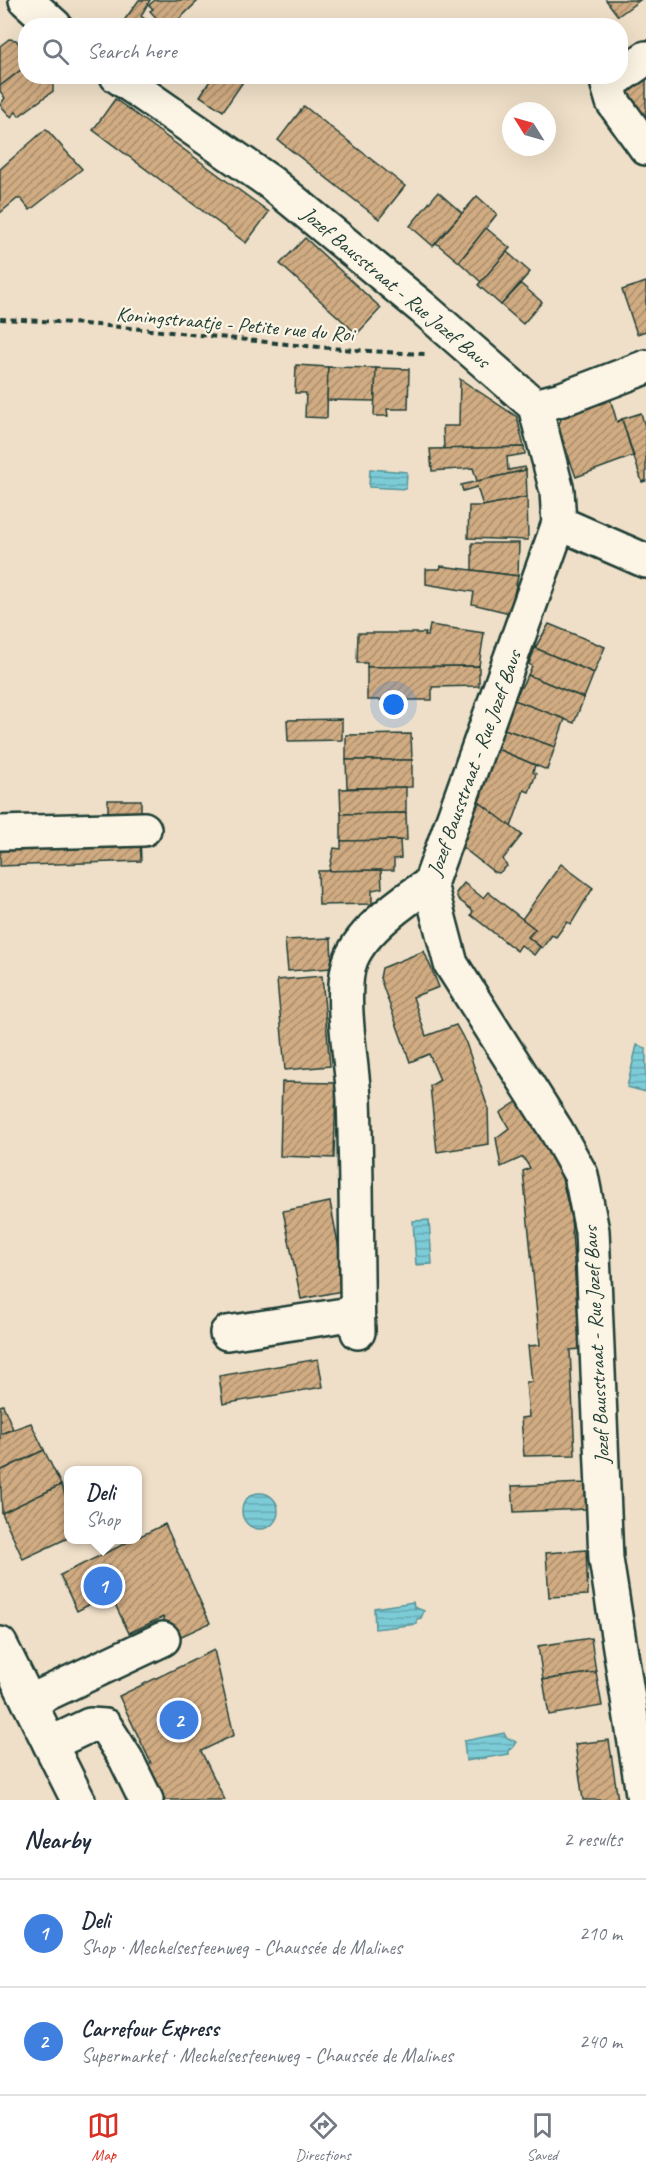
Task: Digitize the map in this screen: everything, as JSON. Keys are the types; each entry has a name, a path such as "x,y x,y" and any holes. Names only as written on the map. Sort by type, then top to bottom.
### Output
{"street":[{"path":"26,0 46,18"},
{"path":"628,70 646,58"},
{"name":"Jozef Bausstraat - Rue Jozef Baus","path":"128,84 270,183 462,342 535,406 557,491 560,523 430,884 451,964 556,1130 581,1176 592,1231 606,1558 644,1800"},
{"path":"609,84 613,102 646,148"},
{"path":"535,406 562,399 646,367"},
{"path":"560,523 646,561"},
{"path":"0,833 144,829"},
{"path":"227,1333 358,1323 354,1099 345,980 357,947 407,899 430,884"},
{"path":"29,1702 163,1639"},
{"path":"0,1644 78,1800"},
{"path":"50,1744 90,1725 105,1726 126,1759 146,1800"}],"path":[{"name":"Koningstraatje - Petite rue du Roi","path":"0,319 178,332 375,352 449,355 462,342"}],"water":[{"path":"370,469 407,472 406,489 369,487"},
{"path":"637,1045 646,1048 646,1092 627,1087"},
{"path":"429,1220 432,1264 416,1265 413,1221"},
{"path":"260,1493 273,1498 278,1511 273,1524 260,1529 247,1524 242,1511 247,1498"},
{"path":"413,1602 414,1607 424,1611 421,1618 417,1619 417,1624 375,1629 374,1608"},
{"path":"504,1733 506,1737 516,1742 512,1749 509,1749 509,1754 466,1761 464,1741"}],"building":[{"path":"139,0 150,0 141,16 144,18 126,18"},
{"path":"155,0 199,0 180,18 157,18 150,11 153,9 149,5"},
{"path":"606,0 640,0 618,16"},
{"path":"9,39 18,43 18,72 0,86 0,46"},
{"path":"18,72 18,84 53,84 53,91 19,116 16,112 11,117 0,105 5,98 0,91 0,86"},
{"path":"646,76 646,124 623,92"},
{"path":"208,84 242,84 223,111 200,96"},
{"path":"115,99 269,212 246,243 93,130"},
{"path":"304,106 405,186 379,219 278,140"},
{"path":"46,129 82,169 30,210 21,199 17,199 0,213 0,169"},
{"path":"438,192 462,213 433,246 410,226"},
{"path":"477,196 497,214 459,262 436,243"},
{"path":"486,228 510,248 481,282 459,262"},
{"path":"305,238 381,308 357,334 280,264"},
{"path":"507,252 530,272 501,305 478,285"},
{"path":"646,282 646,331 637,334 622,290"},
{"path":"521,284 542,302 523,324 501,305"},
{"path":"296,365 328,367 327,418 305,417 306,393 295,393"},
{"path":"328,367 376,368 375,401 327,400"},
{"path":"376,368 409,369 408,409 387,409 388,416 374,416"},
{"path":"460,379 517,417 524,447 444,449 443,426 459,426"},
{"path":"610,398 617,422 622,419 633,456 576,477 558,427 563,414"},
{"path":"641,413 646,430 646,481 642,482 622,419"},
{"path":"524,447 525,454 507,457 508,470 525,467 526,470 477,481 473,468 432,471 430,449"},
{"path":"526,470 527,497 483,506 477,487 463,491 461,485"},
{"path":"527,497 528,540 468,538 469,506 483,506"},
{"path":"472,543 519,543 518,576 472,570"},
{"path":"441,566 518,576 510,613 472,604 474,592 426,584 426,569 440,569"},
{"path":"549,624 605,647 594,673 535,648"},
{"path":"430,625 484,633 479,666 367,667 367,663 357,663 358,633 426,633 425,636 428,636"},
{"path":"535,648 594,673 584,698 528,675"},
{"path":"479,666 479,686 432,687 432,700 367,700 367,667"},
{"path":"528,675 584,698 574,723 514,700"},
{"path":"514,700 565,719 555,747 504,729"},
{"path":"342,719 342,740 288,741 287,720"},
{"path":"504,729 555,747 547,770 497,749"},
{"path":"411,734 412,760 346,760 346,735"},
{"path":"497,749 535,765 533,772 536,774 529,792 524,790 511,827 479,802"},
{"path":"346,760 412,760 412,787 347,788"},
{"path":"406,787 406,813 341,814 340,789"},
{"path":"108,800 141,800 141,817 108,816"},
{"path":"479,802 522,835 503,859 507,866 499,873 494,872 462,847"},
{"path":"406,813 407,840 341,841 341,814"},
{"path":"140,836 141,861 0,866 0,840"},
{"path":"400,840 401,858 394,859 394,870 329,871 334,848 341,849 341,841"},
{"path":"561,864 593,888 571,924 567,922 556,937 552,935 542,948 528,937 535,929 522,919"},
{"path":"381,870 382,888 372,890 372,904 319,905 318,871"},
{"path":"464,883 483,898 488,892 535,929 528,937 540,947 534,955 521,945 517,951 471,915 473,911 458,899 456,893"},
{"path":"331,938 332,968 288,971 285,940"},
{"path":"424,951 439,987 413,997 426,1036 456,1025 466,1043 488,1108 489,1144 437,1152 430,1086 440,1080 429,1054 410,1062 380,978 382,968"},
{"path":"322,976 330,1066 285,1070 277,980"},
{"path":"282,1082 336,1083 334,1158 280,1156"},
{"path":"518,1101 558,1161 571,1218 580,1349 570,1350 575,1455 524,1456 521,1418 529,1417 526,1382 532,1382 528,1346 540,1345 523,1171 530,1168 523,1157 501,1167 496,1138 509,1128 500,1113"},
{"path":"330,1202 347,1290 301,1299 283,1211"},
{"path":"318,1359 323,1387 223,1404 219,1376"},
{"path":"3,1405 13,1429 0,1434 0,1406"},
{"path":"31,1423 44,1450 0,1471 0,1434"},
{"path":"44,1450 61,1485 2,1513 0,1471"},
{"path":"585,1483 586,1509 514,1512 512,1486"},
{"path":"61,1485 64,1492 64,1540 23,1559 2,1513"},
{"path":"165,1524 210,1623 173,1640 163,1617 129,1633 110,1594 77,1611 60,1575 124,1544 142,1544 142,1535"},
{"path":"586,1550 588,1595 549,1597 546,1553"},
{"path":"591,1638 596,1672 543,1680 538,1646"},
{"path":"214,1650 234,1735 201,1751 225,1800 151,1800 137,1770 151,1763 119,1696"},
{"path":"596,1672 602,1706 549,1715 543,1680"},
{"path":"609,1740 618,1800 583,1800 575,1744"}],"place":[{"name":"Deli","path":"103,1586"},
{"name":"Carrefour Express","path":"179,1720"}]}
